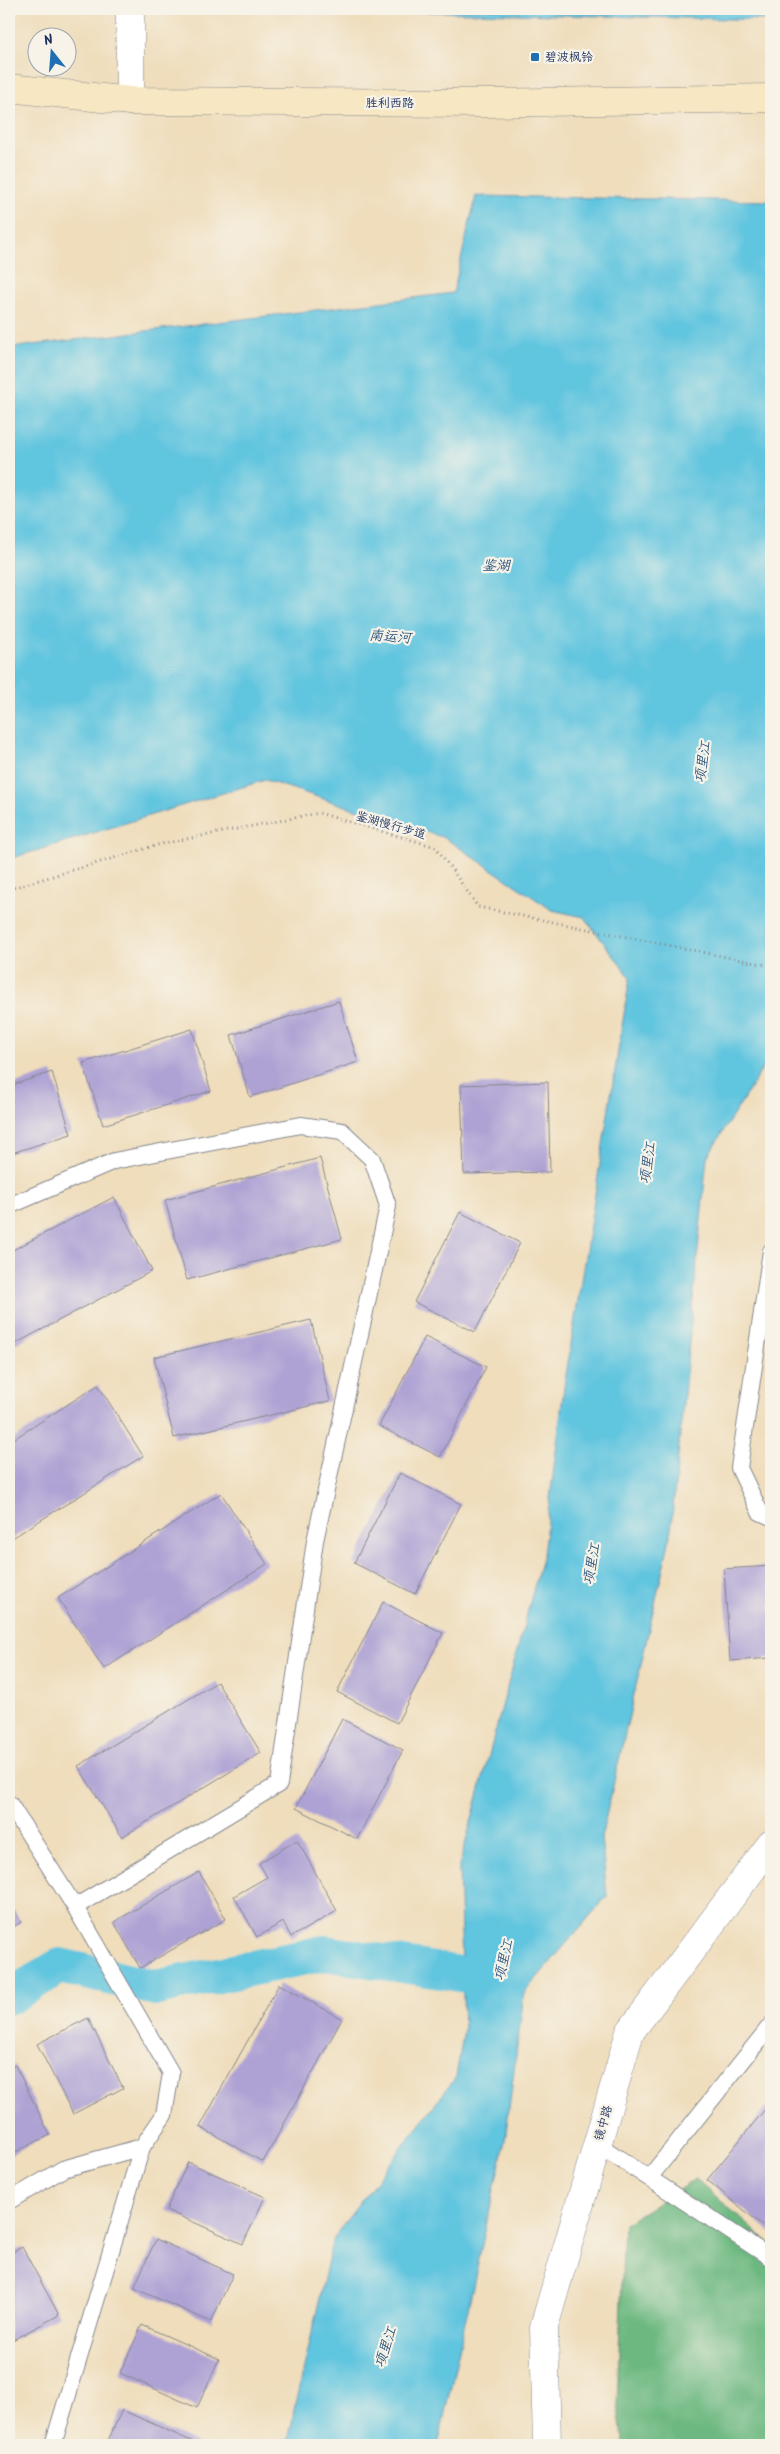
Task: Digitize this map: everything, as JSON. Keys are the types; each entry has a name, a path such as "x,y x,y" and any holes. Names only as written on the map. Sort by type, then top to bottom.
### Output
{"street":[{"path":"130,14 130,101"},
{"name":"胜利西路","path":"9,88 130,101 486,103 771,98"},
{"name":"镜中路","path":"546,2445 544,2327 630,2032 771,1844"}],"lane":[{"path":"9,1206 114,1161 301,1125 342,1131 372,1159 388,1206 315,1542 279,1784 75,1907"},
{"path":"771,1251 739,1468 760,1512 771,1517"},
{"path":"9,1803 75,1907 171,2073 164,2115 142,2147 52,2445"},
{"path":"649,2178 771,2025"},
{"path":"597,2144 771,2258"},
{"path":"9,2200 63,2168 142,2147"}],"path":[{"name":"鉴湖慢行步道","path":"9,889 161,844 319,813 436,847 478,908 771,966"}],"green space":[{"path":"696,2179 771,2245 771,2445 624,2445 617,2403 624,2224"}],"water":[{"path":"304,9 771,9 771,20"},
{"name":"鉴湖","path":"476,196 771,201 771,1055 707,1157 670,1538 601,1838 607,1896 524,1993 505,2140 438,2445 287,2445 333,2238 456,2077 464,2029 459,1867 543,1554 564,1387 630,977 584,917 552,910 445,838 265,780 9,859 9,348 453,293"}],"building":[{"path":"339,1001 358,1062 250,1097 231,1035"},
{"path":"192,1029 211,1091 103,1125 83,1063"},
{"path":"52,1072 71,1134 9,1154 9,1086"},
{"path":"548,1082 550,1172 464,1174 461,1085"},
{"path":"320,1158 342,1239 187,1280 165,1200"},
{"path":"114,1197 152,1271 11,1346 9,1342 9,1252"},
{"path":"460,1212 520,1243 475,1332 414,1302"},
{"path":"311,1320 330,1401 174,1438 154,1357"},
{"path":"425,1337 486,1367 440,1457 379,1426"},
{"path":"98,1385 143,1456 9,1540 9,1442"},
{"path":"400,1473 461,1504 415,1594 354,1563"},
{"path":"221,1493 267,1564 104,1669 58,1598"},
{"path":"771,1566 771,1658 730,1661 724,1569"},
{"path":"383,1602 443,1633 397,1723 337,1692"},
{"path":"217,1682 261,1753 122,1837 78,1766"},
{"path":"342,1719 403,1750 357,1839 296,1808"},
{"path":"297,1840 337,1911 291,1937 283,1922 257,1937 234,1896 267,1877 259,1863"},
{"path":"199,1872 226,1919 140,1968 114,1922"},
{"path":"9,1902 21,1922 9,1930"},
{"path":"279,1984 342,2019 263,2162 200,2127"},
{"path":"88,2018 123,2088 73,2114 37,2044"},
{"path":"15,2065 50,2135 9,2155 9,2068"},
{"path":"771,2102 771,2232 707,2180"},
{"path":"188,2162 265,2197 243,2244 166,2210"},
{"path":"156,2239 233,2274 211,2322 134,2288"},
{"path":"22,2247 59,2315 9,2342 9,2254"},
{"path":"142,2325 219,2359 197,2408 120,2373"},
{"path":"122,2410 200,2445 106,2445"}],"waterway":[{"name":"项里江","path":"9,1997 60,1966 156,1988 325,1953 499,1980"}],"place":[{"name":"碧波枫铃","path":"535,57"}],"water label":[{"name":"南运河","path":"390,636"}]}
